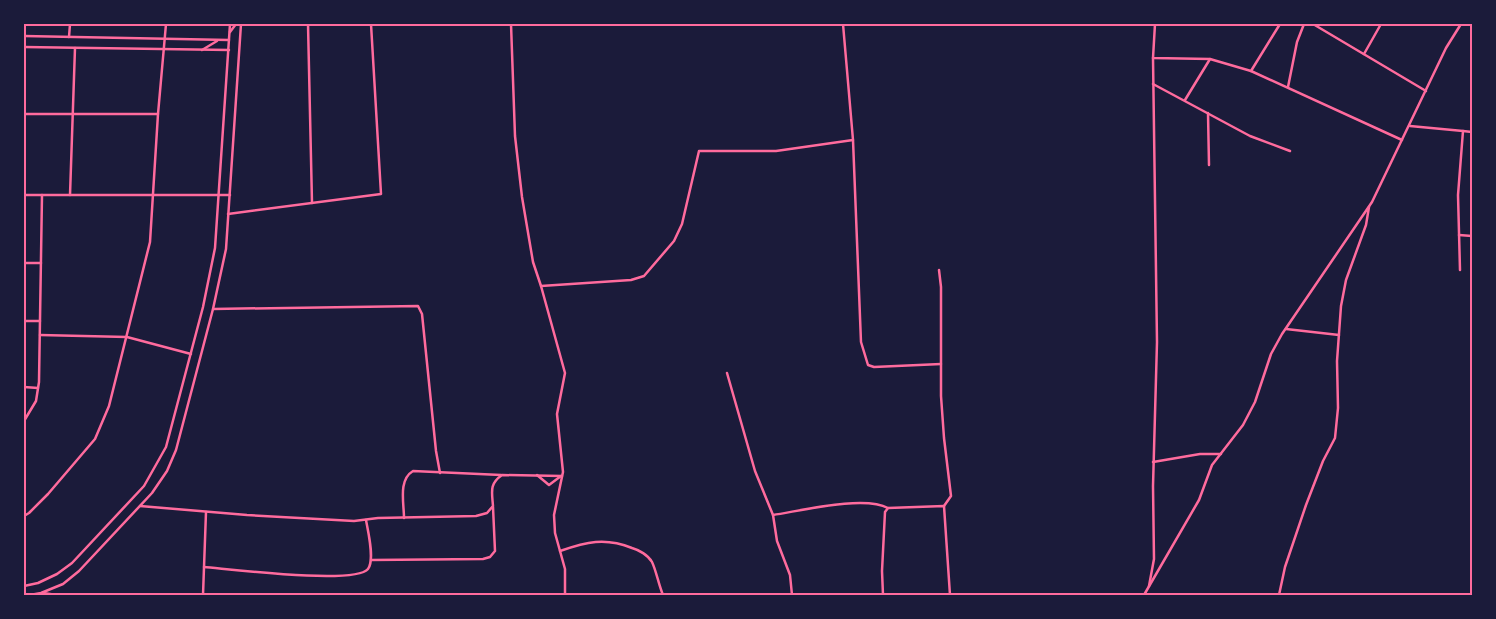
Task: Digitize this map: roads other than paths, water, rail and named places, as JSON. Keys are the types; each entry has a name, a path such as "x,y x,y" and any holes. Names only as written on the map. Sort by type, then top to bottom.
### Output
{"street":[{"path":"69,37 70,24"},
{"path":"24,516 48,494 95,439 109,406 150,242 166,24"},
{"path":"24,586 38,583 57,574 72,563 144,486 166,447 203,307 215,248 230,24"},
{"path":"229,33 236,24"},
{"path":"30,595 41,593 63,584 79,571 152,493 167,471 176,450 214,309 226,249 241,24"},
{"path":"308,24 312,203"},
{"path":"228,214 381,194 371,24"},
{"path":"512,24 515,136 522,197 533,262 565,373 557,414 562,476 554,516 555,533 564,569 565,595"},
{"path":"843,24 853,140 861,342 868,365 874,367 941,364"},
{"path":"1148,588 1154,559 1153,462 1157,342 1153,84 1155,24"},
{"path":"1251,71 1280,24"},
{"path":"1288,87 1297,42 1304,24"},
{"path":"1313,24 1426,91"},
{"path":"1364,54 1381,24"},
{"path":"1144,595 1199,500 1212,465 1243,425 1255,402 1270,354 1369,205 1410,126 1446,48 1461,24"},
{"path":"24,36 228,40"},
{"path":"202,50 218,40"},
{"path":"24,47 228,50"},
{"path":"70,195 75,48"},
{"path":"1153,58 1210,59 1251,71 1402,140"},
{"path":"1185,101 1210,59"},
{"path":"1153,84 1250,136 1290,151"},
{"path":"1208,113 1208,165"},
{"path":"24,114 158,114"},
{"path":"1410,126 1472,132"},
{"path":"1460,270 1458,195 1463,131"},
{"path":"541,286 631,280 644,276 674,241 682,224 699,151 776,151 853,140"},
{"path":"24,195 230,196"},
{"path":"24,421 36,401 38,388 42,195"},
{"path":"1279,595 1285,567 1306,505 1323,461 1335,438 1338,408 1337,361 1341,306 1346,280 1366,225 1369,205"},
{"path":"1459,235 1472,236"},
{"path":"24,263 41,263"},
{"path":"939,270 941,287 941,396 950,496 944,506 950,595"},
{"path":"214,309 418,306 422,314 436,451 440,472"},
{"path":"24,321 40,321"},
{"path":"1285,329 1339,335"},
{"path":"40,335 127,336 191,354"},
{"path":"728,373 755,471 772,515 777,541 790,575 792,595"},
{"path":"24,387 38,388"},
{"path":"1153,462 1200,454 1221,454"},
{"path":"404,518 404,481 407,475 413,472 562,476"},
{"path":"367,558 483,559 490,557 495,551 492,488 495,480 502,475"},
{"path":"537,475 549,485 562,476"},
{"path":"772,515 853,503 883,505 888,508 944,506"},
{"path":"140,506 344,521 476,516 487,513 493,506"},
{"path":"883,595 882,571 885,512 888,508"},
{"path":"204,595 206,512"},
{"path":"204,567 305,576 360,575 368,569 371,559 366,520"},
{"path":"560,551 591,542 606,541 623,544 637,550 652,562 663,595"},
{"path":"41,593 57,595"}]}
